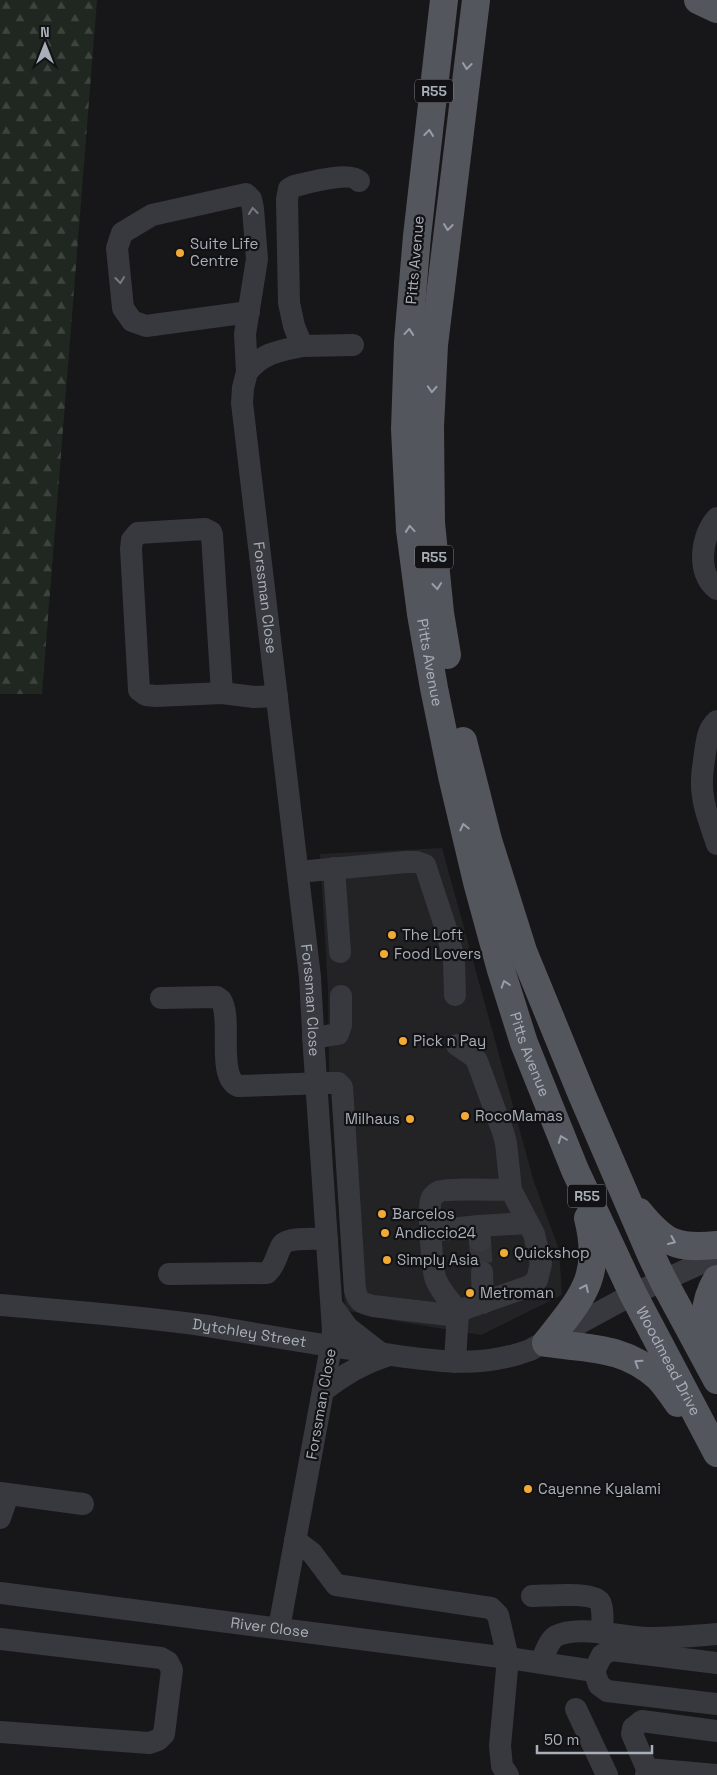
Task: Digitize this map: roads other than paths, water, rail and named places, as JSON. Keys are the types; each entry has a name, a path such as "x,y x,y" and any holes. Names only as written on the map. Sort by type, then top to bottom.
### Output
{"main road":[{"name":"Pitts Avenue","path":"444,0 417,236 408,342 405,429 410,530 421,614 452,776 500,970 524,1042 575,1170 633,1294"},
{"name":"Pitts Avenue","path":"476,0 434,345 430,427 431,523 440,613 458,717 491,850 523,951 625,1196 663,1280"},
{"path":"471,36 488,0"},
{"path":"698,0 717,9"},
{"path":"546,1343 582,1296 590,1279 594,1262 593,1237 575,1170"},
{"path":"625,1196 659,1235 674,1243 700,1247 717,1245"},
{"path":"715,1377 707,1343 706,1306 710,1291 717,1279"},
{"name":"R55","path":"663,1280 715,1377"},
{"name":"Woodmead Drive","path":"633,1294 717,1452"},
{"path":"546,1343 604,1350 632,1359 660,1380 717,1452"}],"street":[{"path":"302,346 294,326 290,303 287,192 294,186 346,176 356,177 360,181"},
{"path":"246,194 251,199 254,209 257,259 249,312 146,326 132,321 123,308 116,248 122,233 152,215 246,194"},
{"name":"Forssman Close","path":"249,312 244,334 247,372 242,403 310,976 333,1330 332,1347 279,1628"},
{"path":"247,372 256,361 273,352 302,346 353,346"},
{"path":"717,518 707,533 703,560 709,582 717,589"},
{"path":"222,693 211,532 205,529 138,533 132,540 131,549 139,690 146,695 156,696 222,693 254,697 277,696"},
{"path":"717,721 710,729 707,738 702,780 703,797 717,844"},
{"path":"298,872 406,862 417,862 425,865 454,960 455,995"},
{"path":"334,868 340,952"},
{"path":"313,1038 338,1034 341,1025 341,996"},
{"path":"161,998 218,997 221,1000 225,1010 227,1069 229,1079 233,1084 238,1086 338,1083 342,1087 355,1290 360,1302 373,1306 458,1314 530,1286 537,1280 541,1264 534,1234 511,1190 506,1143 480,1069 473,1056 456,1045"},
{"path":"455,1362 458,1314 435,1279 432,1263 431,1197 441,1190 511,1190"},
{"path":"431,1231 480,1234 528,1223"},
{"path":"169,1274 267,1273 272,1268 282,1245 288,1240 327,1239"},
{"name":"Dytchley Street","path":"0,1305 145,1318 207,1326 332,1347 455,1362 499,1360 546,1343 633,1294 717,1256"},
{"path":"482,1272 483,1303"},
{"path":"332,1306 348,1328 386,1354"},
{"path":"323,1391 347,1372 386,1354"},
{"path":"0,1518 4,1494 83,1504"},
{"path":"295,1540 312,1553 336,1584 491,1608 498,1615 508,1658 500,1746 502,1766 508,1775"},
{"name":"River Close","path":"0,1593 541,1662 594,1671"},
{"path":"532,1596 587,1595 596,1598 600,1602 602,1609 602,1633"},
{"path":"541,1662 550,1642 558,1635 583,1632 646,1638 717,1634"},
{"path":"0,1639 161,1658 168,1662 172,1670 164,1734 158,1740 149,1743 0,1732"},
{"path":"717,1663 612,1650 602,1655 594,1671 598,1685 607,1691 717,1704"},
{"path":"576,1709 607,1775"},
{"path":"717,1731 642,1721 633,1728 632,1734 647,1772 717,1774"}],"tunnel":[{"path":"480,1241 482,1272"}],"place":[{"name":"Suite Life Centre","path":"180,253"},
{"name":"The Loft","path":"392,935"},
{"name":"Food Lovers","path":"384,954"},
{"name":"Pick n Pay","path":"403,1041"},
{"name":"RocoMamas","path":"465,1116"},
{"name":"Milhaus","path":"410,1119"},
{"name":"Barcelos","path":"382,1214"},
{"name":"Andiccio24","path":"385,1233"},
{"name":"Quickshop","path":"504,1253"},
{"name":"Simply Asia","path":"387,1260"},
{"name":"Metroman","path":"470,1293"},
{"name":"Cayenne Kyalami","path":"528,1489"}]}
